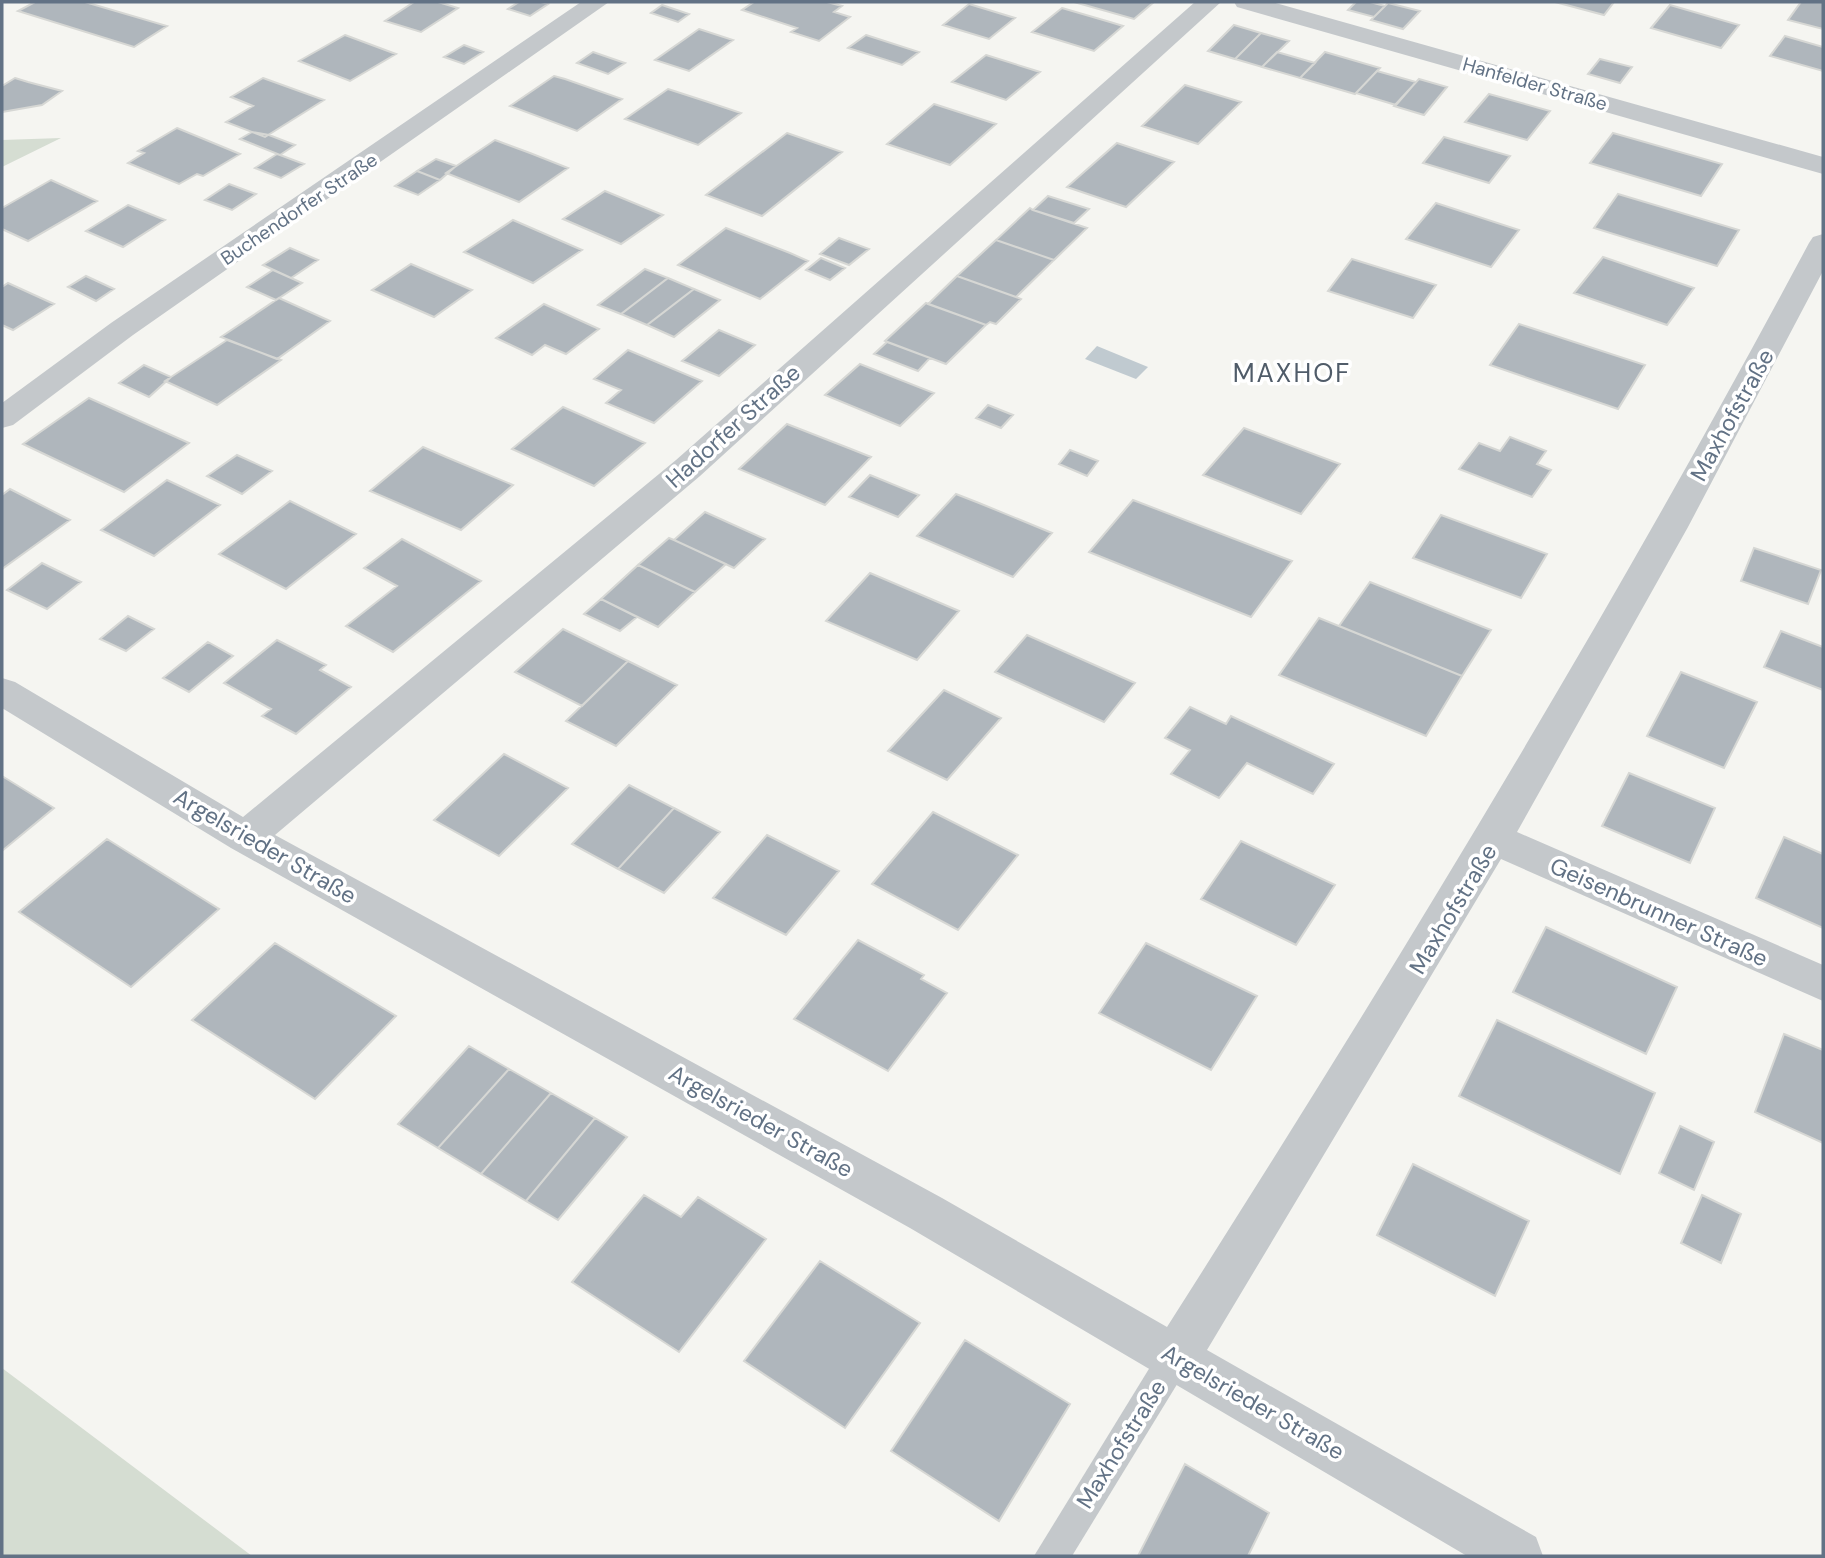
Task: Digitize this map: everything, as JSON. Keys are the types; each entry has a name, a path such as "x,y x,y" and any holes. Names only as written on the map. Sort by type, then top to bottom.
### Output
{"street":[{"name":"Buchendorfer Straße","path":"2,418 122,329 597,2"},
{"name":"Hadorfer Straße","path":"245,837 688,468 1209,2"},
{"name":"Hanfelder Straße","path":"1246,2 1823,166"},
{"name":"Maxhofstraße","path":"1175,1357 1373,1043 1494,839 1770,347 1823,243"},
{"name":"Argelsrieder Straße","path":"2,691 245,837 926,1213 1517,1556"},
{"name":"Geisenbrunner Straße","path":"1494,839 1823,984"}],"lane":[{"name":"Maxhofstraße","path":"1052,1556 1175,1357"}],"shaded area":[{"path":"61,138 2,167 2,140"},
{"path":"1097,346 1148,367 1136,379 1085,359"},
{"path":"2,1368 252,1556 2,1556"}],"building":[{"path":"35,2 85,2 167,26 134,47 18,11"},
{"path":"414,2 438,2 458,8 421,32 385,21"},
{"path":"519,2 548,4 530,16 508,9"},
{"path":"754,2 827,2 842,6 834,12 850,17 819,41 791,32 797,28 742,10"},
{"path":"1074,2 1154,2 1134,19"},
{"path":"1356,2 1385,6 1374,17 1348,10"},
{"path":"1555,2 1614,2 1604,15"},
{"path":"1801,2 1823,2 1823,29 1788,20"},
{"path":"1388,3 1420,11 1403,29 1371,20"},
{"path":"969,4 1015,18 989,39 943,25"},
{"path":"662,5 689,14 678,22 651,13"},
{"path":"1670,5 1739,25 1721,48 1651,28"},
{"path":"1062,8 1123,26 1094,51 1032,32"},
{"path":"1234,25 1261,33 1235,59 1208,51"},
{"path":"699,29 733,40 689,71 655,60"},
{"path":"1261,33 1289,41 1262,67 1235,59"},
{"path":"345,35 396,54 350,81 299,61"},
{"path":"866,35 919,52 902,65 848,48"},
{"path":"1785,36 1823,47 1823,71 1770,56"},
{"path":"464,45 483,52 464,64 444,57"},
{"path":"593,52 625,63 608,74 577,63"},
{"path":"1277,52 1315,63 1300,78 1262,67"},
{"path":"1325,52 1380,68 1355,94 1300,78"},
{"path":"986,55 1040,72 1006,100 952,82"},
{"path":"1600,59 1632,67 1620,83 1588,74"},
{"path":"1377,71 1416,82 1396,105 1356,93"},
{"path":"554,76 622,99 577,131 510,106"},
{"path":"15,78 62,91 42,105 2,112 2,86"},
{"path":"263,78 324,100 265,137 226,122 253,106 231,97"},
{"path":"1419,79 1447,87 1424,115 1394,106"},
{"path":"1185,85 1241,102 1198,144 1142,126"},
{"path":"668,89 741,113 698,145 625,119"},
{"path":"1489,94 1550,111 1527,140 1465,122"},
{"path":"934,104 996,124 950,165 887,144"},
{"path":"177,128 240,154 203,176 197,174 179,184 128,163 144,153 138,151"},
{"path":"252,132 295,145 280,155 240,139"},
{"path":"787,133 842,152 762,216 706,195"},
{"path":"1613,133 1722,164 1701,196 1590,163"},
{"path":"1444,137 1510,156 1489,183 1423,163"},
{"path":"495,140 568,168 519,202 446,173"},
{"path":"1117,143 1174,162 1126,207 1067,187"},
{"path":"277,154 304,164 281,178 255,168"},
{"path":"436,159 456,166 440,180 417,171"},
{"path":"417,171 440,180 418,195 395,186"},
{"path":"51,180 97,201 28,241 2,229 2,208"},
{"path":"229,184 256,194 232,210 205,200"},
{"path":"605,191 663,215 621,244 563,219"},
{"path":"1618,194 1739,230 1717,266 1594,228"},
{"path":"1048,196 1089,209 1074,223 1033,210"},
{"path":"1436,203 1519,230 1491,267 1406,239"},
{"path":"128,205 165,220 123,247 86,231"},
{"path":"1030,208 1087,228 1054,260 996,240"},
{"path":"513,220 582,250 533,283 464,252"},
{"path":"726,228 808,261 760,299 678,265"},
{"path":"839,238 869,249 849,265 820,254"},
{"path":"996,240 1054,260 1016,297 957,276"},
{"path":"290,248 318,260 291,278 263,265"},
{"path":"1603,257 1694,288 1667,325 1574,293"},
{"path":"821,258 845,268 830,280 806,270"},
{"path":"1352,259 1436,285 1413,318 1328,291"},
{"path":"411,264 472,290 434,317 372,290"},
{"path":"645,269 668,278 621,314 598,305"},
{"path":"273,270 302,283 276,300 247,287"},
{"path":"86,276 114,289 96,301 68,287"},
{"path":"957,276 1021,299 996,324 990,322 986,325 928,304"},
{"path":"668,278 694,289 647,325 621,314"},
{"path":"8,283 54,304 13,330 2,325 2,287"},
{"path":"694,289 720,300 674,337 647,325"},
{"path":"279,298 330,321 277,359 221,337"},
{"path":"926,303 986,325 946,364 885,341"},
{"path":"544,304 599,329 566,354 545,345 532,355 496,338"},
{"path":"1519,324 1645,365 1618,409 1490,365"},
{"path":"719,330 755,345 719,376 682,361"},
{"path":"227,340 281,360 217,405 165,381"},
{"path":"887,342 930,358 918,371 874,354"},
{"path":"628,350 702,381 654,423 606,403 621,390 594,379"},
{"path":"860,364 934,393 900,426 825,395"},
{"path":"144,365 171,377 149,397 119,383"},
{"path":"89,398 189,443 124,492 23,444"},
{"path":"988,405 1013,415 1001,428 976,418"},
{"path":"563,407 645,443 594,486 512,449"},
{"path":"787,424 871,457 825,505 739,469"},
{"path":"1244,428 1340,464 1301,514 1203,475"},
{"path":"1510,437 1546,451 1537,464 1551,470 1532,497 1459,469 1479,443 1500,451"},
{"path":"423,447 513,485 461,530 370,491"},
{"path":"1070,450 1098,461 1087,476 1059,464"},
{"path":"237,455 272,471 242,494 207,476"},
{"path":"870,475 919,495 898,517 849,497"},
{"path":"167,480 220,505 154,556 101,530"},
{"path":"10,489 70,520 2,569 2,495"},
{"path":"956,494 1052,533 1013,577 917,536"},
{"path":"1133,500 1292,561 1251,617 1089,552"},
{"path":"290,501 356,534 286,589 219,554"},
{"path":"705,512 765,539 734,568 674,540"},
{"path":"1441,515 1547,554 1521,598 1413,558"},
{"path":"669,538 726,564 695,592 638,565"},
{"path":"402,539 481,581 393,652 346,626 397,586 364,568"},
{"path":"1754,548 1821,570 1808,604 1741,581"},
{"path":"42,563 81,582 47,609 7,590"},
{"path":"638,565 695,592 658,627 601,599"},
{"path":"870,573 959,611 917,660 826,621"},
{"path":"1370,582 1491,630 1462,676 1339,626"},
{"path":"601,599 637,617 620,631 584,614"},
{"path":"128,616 154,629 126,651 100,639"},
{"path":"1319,618 1462,676 1426,736 1279,675"},
{"path":"563,629 628,661 582,706 515,672"},
{"path":"1781,631 1823,647 1823,690 1764,667"},
{"path":"1027,635 1135,683 1104,722 995,672"},
{"path":"277,640 326,665 320,670 351,687 296,734 262,716 271,709 224,683"},
{"path":"208,642 233,656 189,692 163,678"},
{"path":"628,661 677,685 616,746 566,721"},
{"path":"1681,672 1757,702 1724,768 1647,736"},
{"path":"944,690 1001,718 947,780 888,751"},
{"path":"1190,707 1226,724 1231,716 1334,764 1313,794 1247,763 1219,798 1171,774 1190,750 1165,738"},
{"path":"504,754 568,788 499,856 434,820"},
{"path":"1629,773 1715,808 1690,863 1602,826"},
{"path":"2,776 54,808 2,851"},
{"path":"629,785 674,808 618,869 572,844"},
{"path":"674,808 720,832 664,893 618,869"},
{"path":"933,812 1018,855 958,930 872,884"},
{"path":"767,835 839,871 786,935 713,898"},
{"path":"1784,837 1823,854 1823,928 1756,898"},
{"path":"107,839 219,909 131,987 19,912"},
{"path":"1241,841 1335,885 1296,945 1201,899"},
{"path":"1546,927 1677,987 1646,1054 1513,992"},
{"path":"858,940 924,975 921,979 947,993 888,1071 794,1019"},
{"path":"275,943 396,1016 315,1099 192,1020"},
{"path":"1146,943 1257,996 1211,1070 1099,1013"},
{"path":"1497,1020 1655,1093 1620,1174 1459,1096"},
{"path":"1784,1034 1823,1050 1823,1143 1755,1112"},
{"path":"469,1046 509,1069 438,1148 398,1124"},
{"path":"509,1069 551,1093 481,1174 438,1148"},
{"path":"551,1093 595,1118 526,1201 481,1174"},
{"path":"595,1118 627,1137 558,1220 526,1201"},
{"path":"1680,1126 1714,1142 1694,1190 1659,1173"},
{"path":"1413,1164 1529,1221 1495,1296 1377,1235"},
{"path":"644,1195 681,1217 698,1197 766,1239 679,1352 572,1282"},
{"path":"1702,1195 1741,1214 1721,1263 1681,1243"},
{"path":"820,1261 920,1323 845,1428 744,1361"},
{"path":"965,1340 1070,1404 999,1521 891,1451"},
{"path":"1185,1464 1269,1513 1248,1556 1138,1556"}],"district":[{"name":"MAXHOF","path":"1292,373"}]}
